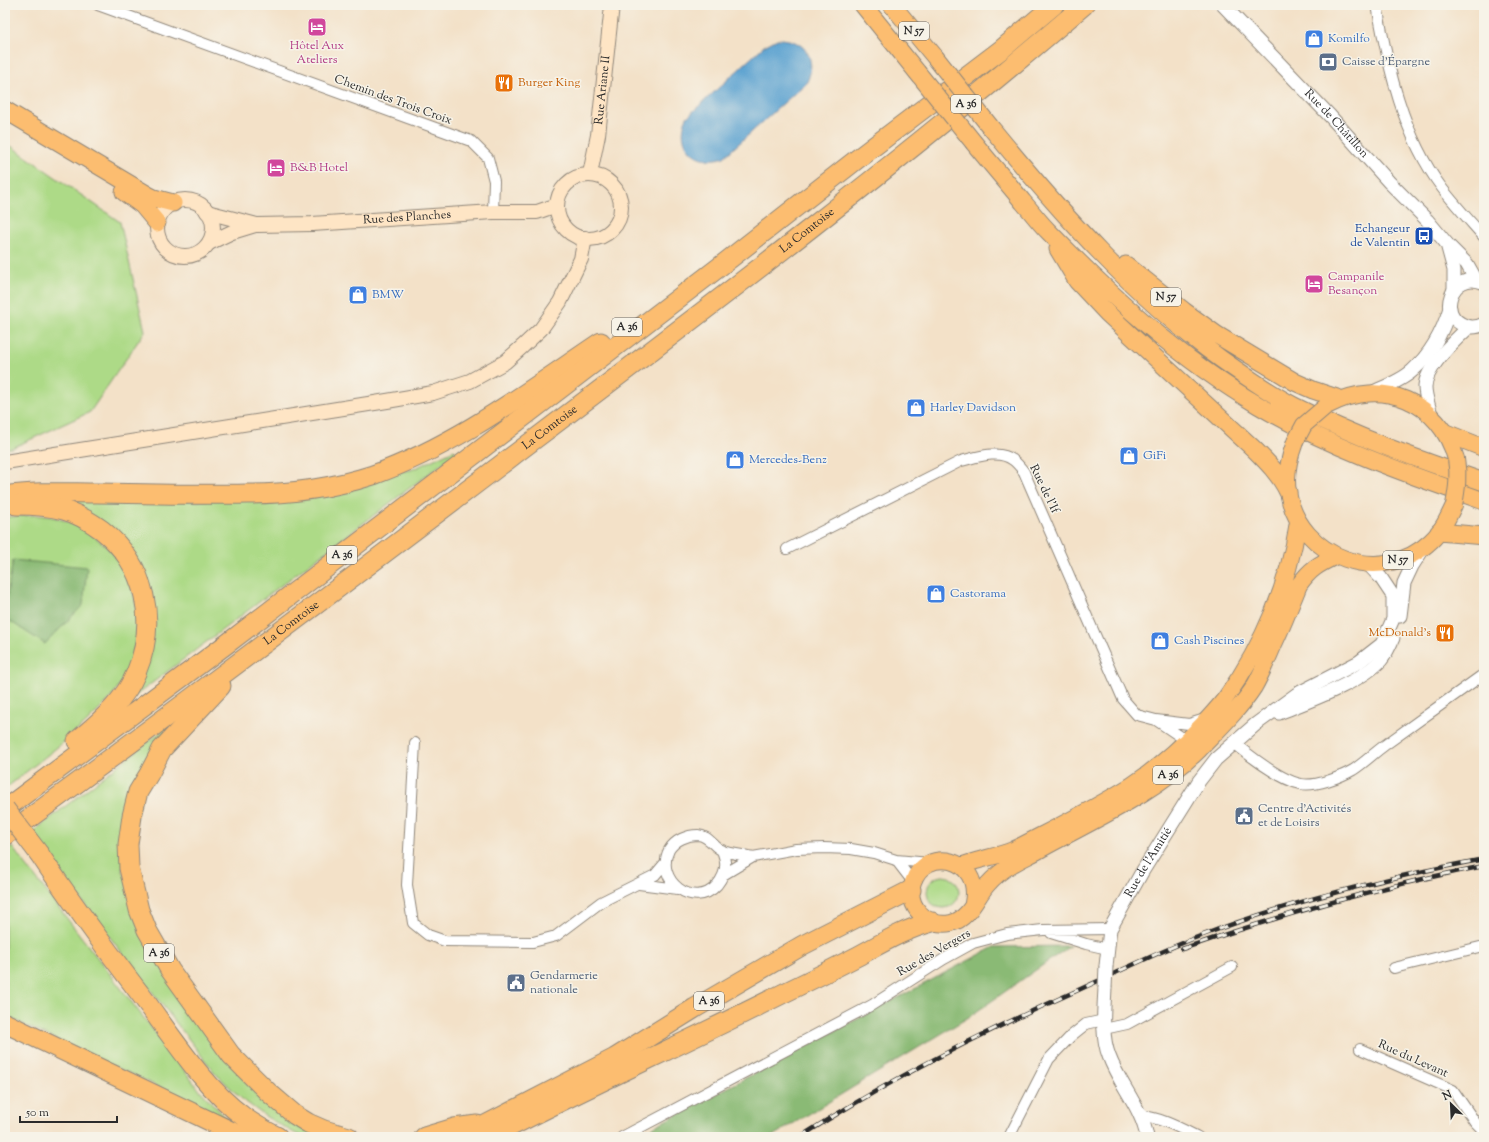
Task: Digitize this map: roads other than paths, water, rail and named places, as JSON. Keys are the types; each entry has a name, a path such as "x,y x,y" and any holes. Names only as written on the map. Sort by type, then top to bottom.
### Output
{"highway":[{"name":"N 57","path":"863,5 974,143 1047,230 1112,294 1151,328 1203,369 1259,406 1340,447 1399,471 1484,501"},
{"name":"N 57","path":"892,5 936,57 992,129 1091,244 1182,329 1243,374 1294,405 1346,430 1406,455 1484,482"},
{"name":"La Comtoise","path":"5,809 234,638 677,299 1002,49 1054,5"},
{"name":"La Comtoise","path":"5,836 247,657 650,352 847,200 1014,66 1084,5"},
{"path":"5,110 148,195 173,203"},
{"path":"5,122 93,172 127,194 142,205 157,223"},
{"name":"N 57","path":"1018,160 1132,270 1200,323 1262,363 1295,382 1313,390 1333,403"},
{"name":"N 57","path":"1047,230 1077,281 1107,313 1254,449 1269,464 1284,483 1288,492"},
{"name":"A 36","path":"5,496 60,493 250,494 310,489 340,484 372,475 426,453 469,430 613,335 677,299"},
{"name":"N 57","path":"1446,433 1484,448"},
{"path":"5,508 15,505 32,505 64,510 90,522 112,538 128,557 137,574 144,595 147,616 147,633 144,653 136,674 125,694 112,711 5,804"},
{"path":"1440,532 1484,536"},
{"name":"A 36","path":"247,657 200,710 162,749 138,792 132,816 128,844 129,868 139,910 147,930 160,954 180,985 231,1055 268,1092 296,1115 308,1123 324,1130 348,1137"},
{"name":"A 36","path":"5,809 175,1054 196,1081 215,1101 239,1122 266,1137"},
{"name":"A 36","path":"5,821 37,857 176,1043 209,1084 243,1117 256,1126 278,1137"},
{"name":"A 36","path":"424,1137 454,1128 488,1131 615,1058 803,945 912,886"},
{"name":"A 36","path":"462,1137 488,1131 560,1101 713,1029 899,934 919,925 932,922"},
{"path":"5,1024 244,1137"}],"main road":[{"name":"Rue Ariane II","path":"590,174 598,134 612,5"},
{"path":"590,174 600,176 610,181 620,198 622,209 619,219 605,234 595,238 585,238 576,236 568,231 558,215 557,205 559,195 564,186 571,180 590,174"},
{"path":"186,200 194,202 202,206 207,212 213,227 212,235 203,249 195,254 186,256 170,252 159,239 157,223 164,209 173,203 186,200"},
{"name":"Rue des Planches","path":"257,225 312,224 493,212 537,212 557,205"},
{"path":"207,212 257,225"},
{"path":"208,243 232,232 257,225"},
{"path":"5,462 433,393 470,381 505,362 541,329 560,302 581,259 585,238"},
{"name":"N 57","path":"1371,393 1389,394 1406,399 1418,404 1431,415 1446,433 1454,450 1458,469 1458,487 1454,505 1448,519 1440,532 1425,547 1400,559 1384,563 1368,564 1336,556 1321,547 1313,539 1298,522 1292,507 1288,492 1287,474 1289,458 1304,425 1333,403 1355,394 1371,393"},
{"name":"A 36","path":"961,866 970,862 999,856 1013,850 1102,802 1133,784 1159,765 1187,741 1227,697 1266,631 1294,550 1298,522"},
{"name":"A 36","path":"932,922 942,924 956,921 961,918 968,912 988,884 1013,864 1136,798 1162,781 1197,751 1224,724 1254,687 1265,667 1299,585 1305,575 1314,567 1336,556"},
{"path":"930,863 945,860 952,861 969,873 974,882 975,892 973,903"},
{"name":"A 36","path":"912,886 917,874 930,863"},
{"path":"912,886 912,900 916,909 923,917 932,922"}],"street":[{"name":"Chemin des Trois Croix","path":"98,5 471,141 488,158 494,181 493,212"},
{"name":"Rue de Châtillon","path":"1223,5 1330,116 1389,182 1427,220 1447,244 1467,264 1480,282"},
{"path":"1377,5 1384,46 1397,94 1411,134 1425,162 1442,188 1484,237"},
{"name":"Rue de Châtillon","path":"1447,244 1454,270 1454,290 1450,297 1450,308"},
{"path":"1454,290 1464,282 1480,282"},
{"path":"1450,308 1456,320 1462,324 1469,327 1477,327 1484,324"},
{"name":"N 57","path":"1371,393 1411,372 1420,363 1442,330 1450,308"},
{"name":"N 57","path":"1431,415 1425,387 1426,379 1446,349 1469,327"},
{"name":"Rue de l'If","path":"787,549 961,461 983,455 998,455 1013,460 1024,472 1123,699 1137,715 1156,720"},
{"name":"Rue de l'Amitié","path":"1256,724 1327,693 1365,674 1381,659 1392,640 1398,625 1404,583 1412,566 1425,547"},
{"name":"Rue de l'Amitié","path":"1147,1137 1139,1115 1108,1056 1104,1025 1106,966 1110,929 1142,872 1199,781 1216,759 1256,724 1297,694 1359,662 1382,644 1393,619 1393,596 1381,578 1368,564"},
{"path":"1234,743 1256,760 1281,776 1300,784 1327,781 1344,775 1354,769 1375,752 1484,674"},
{"path":"1156,720 1189,724 1209,718"},
{"path":"1156,720 1187,741 1208,736 1224,724"},
{"path":"415,743 407,885 413,923 428,935 445,940 533,942 556,936 601,902 655,875 666,862"},
{"path":"678,889 671,882 666,872 666,862 670,848 682,838 699,835 708,838 722,850 753,858"},
{"path":"638,884 678,889 692,894 700,894 714,888 724,875 753,858 796,849 851,849 874,852 896,860 930,863"},
{"path":"722,850 725,863 724,875"},
{"path":"896,860 912,886"},
{"name":"Rue des Vergers","path":"622,1137 872,1005 944,959 973,943 1007,934 1043,930 1110,929"},
{"path":"1043,930 1086,944 1108,948"},
{"path":"1394,968 1484,946"},
{"path":"1009,1137 1049,1059 1071,1036 1086,1024 1127,1024 1232,967"},
{"name":"Rue du Levant","path":"1360,1049 1453,1090 1475,1122 1484,1131"},
{"path":"1139,1115 1157,1118 1171,1123 1198,1137"}],"water":[{"path":"777,39 795,42 806,51 811,65 807,82 724,157 705,159 690,151 683,136 687,117 764,46"}],"railway":[{"path":"800,1137 833,1116 934,1059 1003,1024 1187,941 1237,922 1307,900 1377,882 1484,859"},
{"path":"1182,949 1256,924 1332,902 1369,892 1484,866"}],"place":[{"name":"Hôtel Aux Ateliers","path":"317,27"},
{"name":"Komilfo","path":"1314,39"},
{"name":"Caisse d'Épargne","path":"1328,62"},
{"name":"Burger King","path":"504,83"},
{"name":"B&B Hotel","path":"276,168"},
{"name":"Echangeur de Valentin","path":"1424,236"},
{"name":"Campanile Besançon","path":"1314,284"},
{"name":"BMW","path":"358,295"},
{"name":"Harley Davidson","path":"916,408"},
{"name":"GiFi","path":"1129,456"},
{"name":"Mercedes-Benz","path":"735,460"},
{"name":"Castorama","path":"936,594"},
{"name":"McDonald's","path":"1445,633"},
{"name":"Cash Piscines","path":"1160,641"},
{"name":"Centre d'Activités et de Loisirs","path":"1244,816"},
{"name":"Gendarmerie nationale","path":"516,983"}]}
